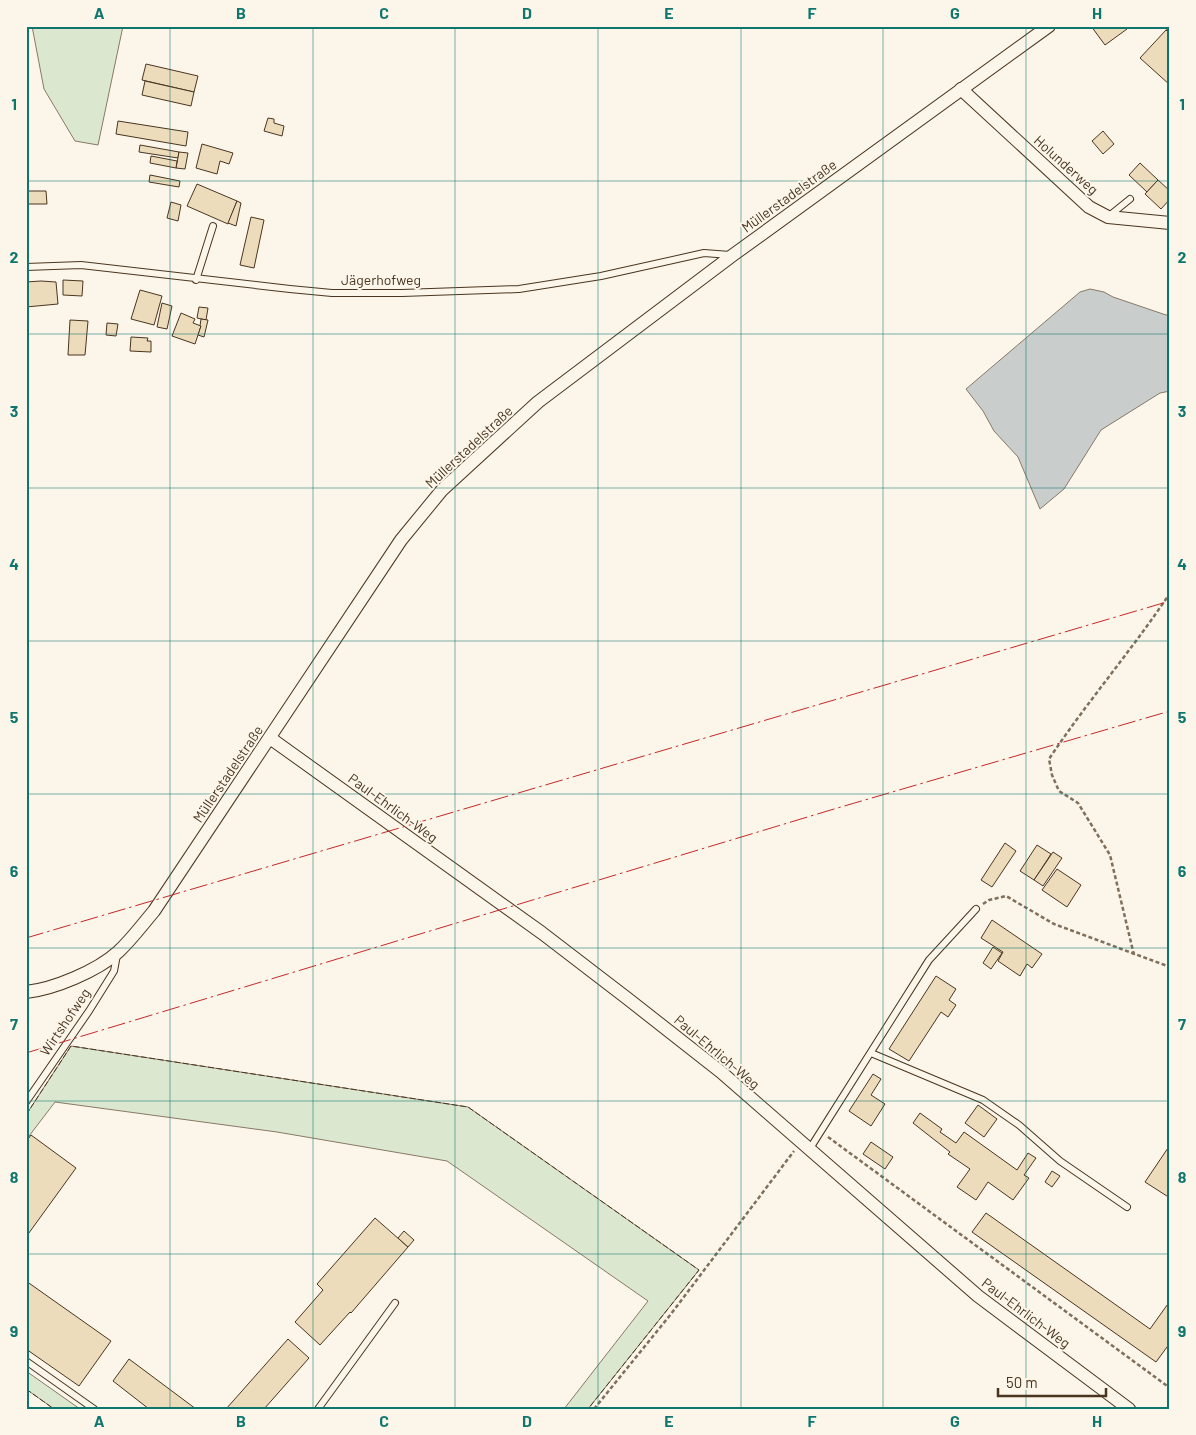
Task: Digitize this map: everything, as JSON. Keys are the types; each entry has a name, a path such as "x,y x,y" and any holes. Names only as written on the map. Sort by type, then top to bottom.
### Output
{"street":[{"name":"Müllerstadelstraße","path":"26,992 65,982 117,953 154,911 401,540 442,490 538,402 733,255 1049,26"},
{"name":"Holunderweg","path":"961,89 1089,207 1108,217 1170,223"},
{"name":"Paul-Ehrlich-Weg","path":"270,738 628,998 721,1072 801,1148 978,1296 1129,1409"}],"lane":[{"path":"1108,217 1130,199"},
{"path":"196,280 213,226"},
{"name":"Jägerhofweg","path":"26,267 81,265 196,280 332,293 469,292 519,289 583,279 704,253 733,255"},
{"path":"801,1148 821,1132 929,960 976,909"},
{"name":"Wirtshofweg","path":"26,1102 89,1011 114,971 117,953"},
{"path":"871,1053 983,1100 1019,1125 1060,1161 1127,1207"},
{"path":"318,1409 395,1303"},
{"path":"26,1361 94,1409"}],"path":[{"path":"1134,955 1110,855 1078,803 1059,790 1052,775 1049,758 1073,722 1149,624 1170,593"},
{"path":"976,909 989,900 1006,896 1054,924 1134,955 1170,966"},
{"path":"821,1132 1170,1388"},
{"path":"786,1147 801,1148"},
{"path":"798,1156 801,1148"},
{"path":"594,1409 801,1148"}],"green space":[{"path":"32,26 123,26 98,145 75,141 44,89"},
{"path":"71,1046 468,1107 699,1270 588,1409 564,1409 648,1301 447,1161 277,1132 55,1102 26,1140 26,1115"},
{"path":"26,1371 80,1409 54,1409 26,1389"}],"shaded area":[{"path":"1090,289 1104,292 1113,297 1166,315 1170,314 1170,391 1160,393 1101,430 1064,489 1040,509 1018,457 994,431 983,411 966,389 1080,292"}],"building":[{"path":"1091,26 1124,26 1127,29 1105,45"},
{"path":"1166,30 1170,34 1170,85 1140,58"},
{"path":"146,64 198,76 194,92 142,80"},
{"path":"145,81 194,92 191,106 142,95"},
{"path":"268,118 274,119 274,123 284,126 282,136 264,131"},
{"path":"118,121 188,132 186,146 116,134"},
{"path":"1103,131 1114,144 1103,154 1092,141"},
{"path":"202,144 233,153 229,164 220,161 217,174 196,168"},
{"path":"140,145 179,152 178,158 139,152"},
{"path":"179,152 188,153 185,169 176,168"},
{"path":"151,156 177,161 176,168 150,163"},
{"path":"1140,163 1158,180 1147,192 1129,175"},
{"path":"150,175 180,181 179,187 149,182"},
{"path":"1158,180 1170,191 1170,199 1161,209 1145,194"},
{"path":"197,184 237,201 228,224 187,206"},
{"path":"26,191 46,191 47,204 26,204"},
{"path":"237,201 241,203 236,226 228,223"},
{"path":"171,202 181,205 178,221 167,218"},
{"path":"251,217 264,220 254,268 240,265"},
{"path":"63,280 83,281 82,296 63,295"},
{"path":"26,282 56,282 58,304 26,307"},
{"path":"140,290 162,296 154,325 131,319"},
{"path":"162,303 172,306 167,329 157,327"},
{"path":"199,307 208,308 206,320 197,318"},
{"path":"181,313 195,319 193,323 201,326 195,344 172,336"},
{"path":"201,319 208,320 204,337 198,335"},
{"path":"70,320 88,321 85,355 68,355"},
{"path":"107,323 118,324 116,336 106,335"},
{"path":"131,337 148,338 147,341 151,341 151,352 130,351"},
{"path":"1005,843 1016,851 992,887 981,880"},
{"path":"1037,845 1051,854 1034,880 1020,871"},
{"path":"1053,852 1062,858 1043,886 1034,880"},
{"path":"1057,869 1081,885 1067,907 1042,890"},
{"path":"992,920 1042,954 1032,968 1027,964 1020,976 998,961 1003,952 981,938"},
{"path":"993,947 1002,953 991,969 983,963"},
{"path":"936,976 956,989 949,1000 956,1005 948,1017 941,1012 909,1061 889,1049"},
{"path":"873,1074 881,1079 871,1095 885,1104 871,1126 849,1111"},
{"path":"978,1105 997,1119 984,1137 965,1123"},
{"path":"920,1113 942,1129 940,1132 956,1143 964,1132 1017,1170 1028,1153 1036,1158 1024,1175 1029,1178 1013,1200 988,1182 976,1200 957,1187 970,1169 948,1154 950,1152 913,1123"},
{"path":"31,1135 76,1168 26,1237 26,1142"},
{"path":"871,1142 893,1157 885,1169 863,1154"},
{"path":"1170,1145 1170,1198 1145,1182"},
{"path":"1052,1171 1060,1176 1052,1187 1045,1182"},
{"path":"986,1213 1150,1329 1170,1301 1170,1343 1156,1362 972,1232"},
{"path":"375,1218 408,1247 351,1313 320,1345 295,1322 323,1290 317,1284"},
{"path":"404,1231 414,1240 408,1247 398,1238"},
{"path":"26,1281 111,1341 79,1386 26,1349"},
{"path":"288,1339 309,1358 264,1409 226,1409"},
{"path":"129,1359 196,1409 149,1409 113,1381"}],"fence":[{"path":"26,1115 71,1046 468,1107 699,1270 588,1409"},
{"path":"26,1389 54,1409"}],"power":[{"path":"26,938 1170,601"},
{"path":"26,1053 834,809 1170,711"}]}
